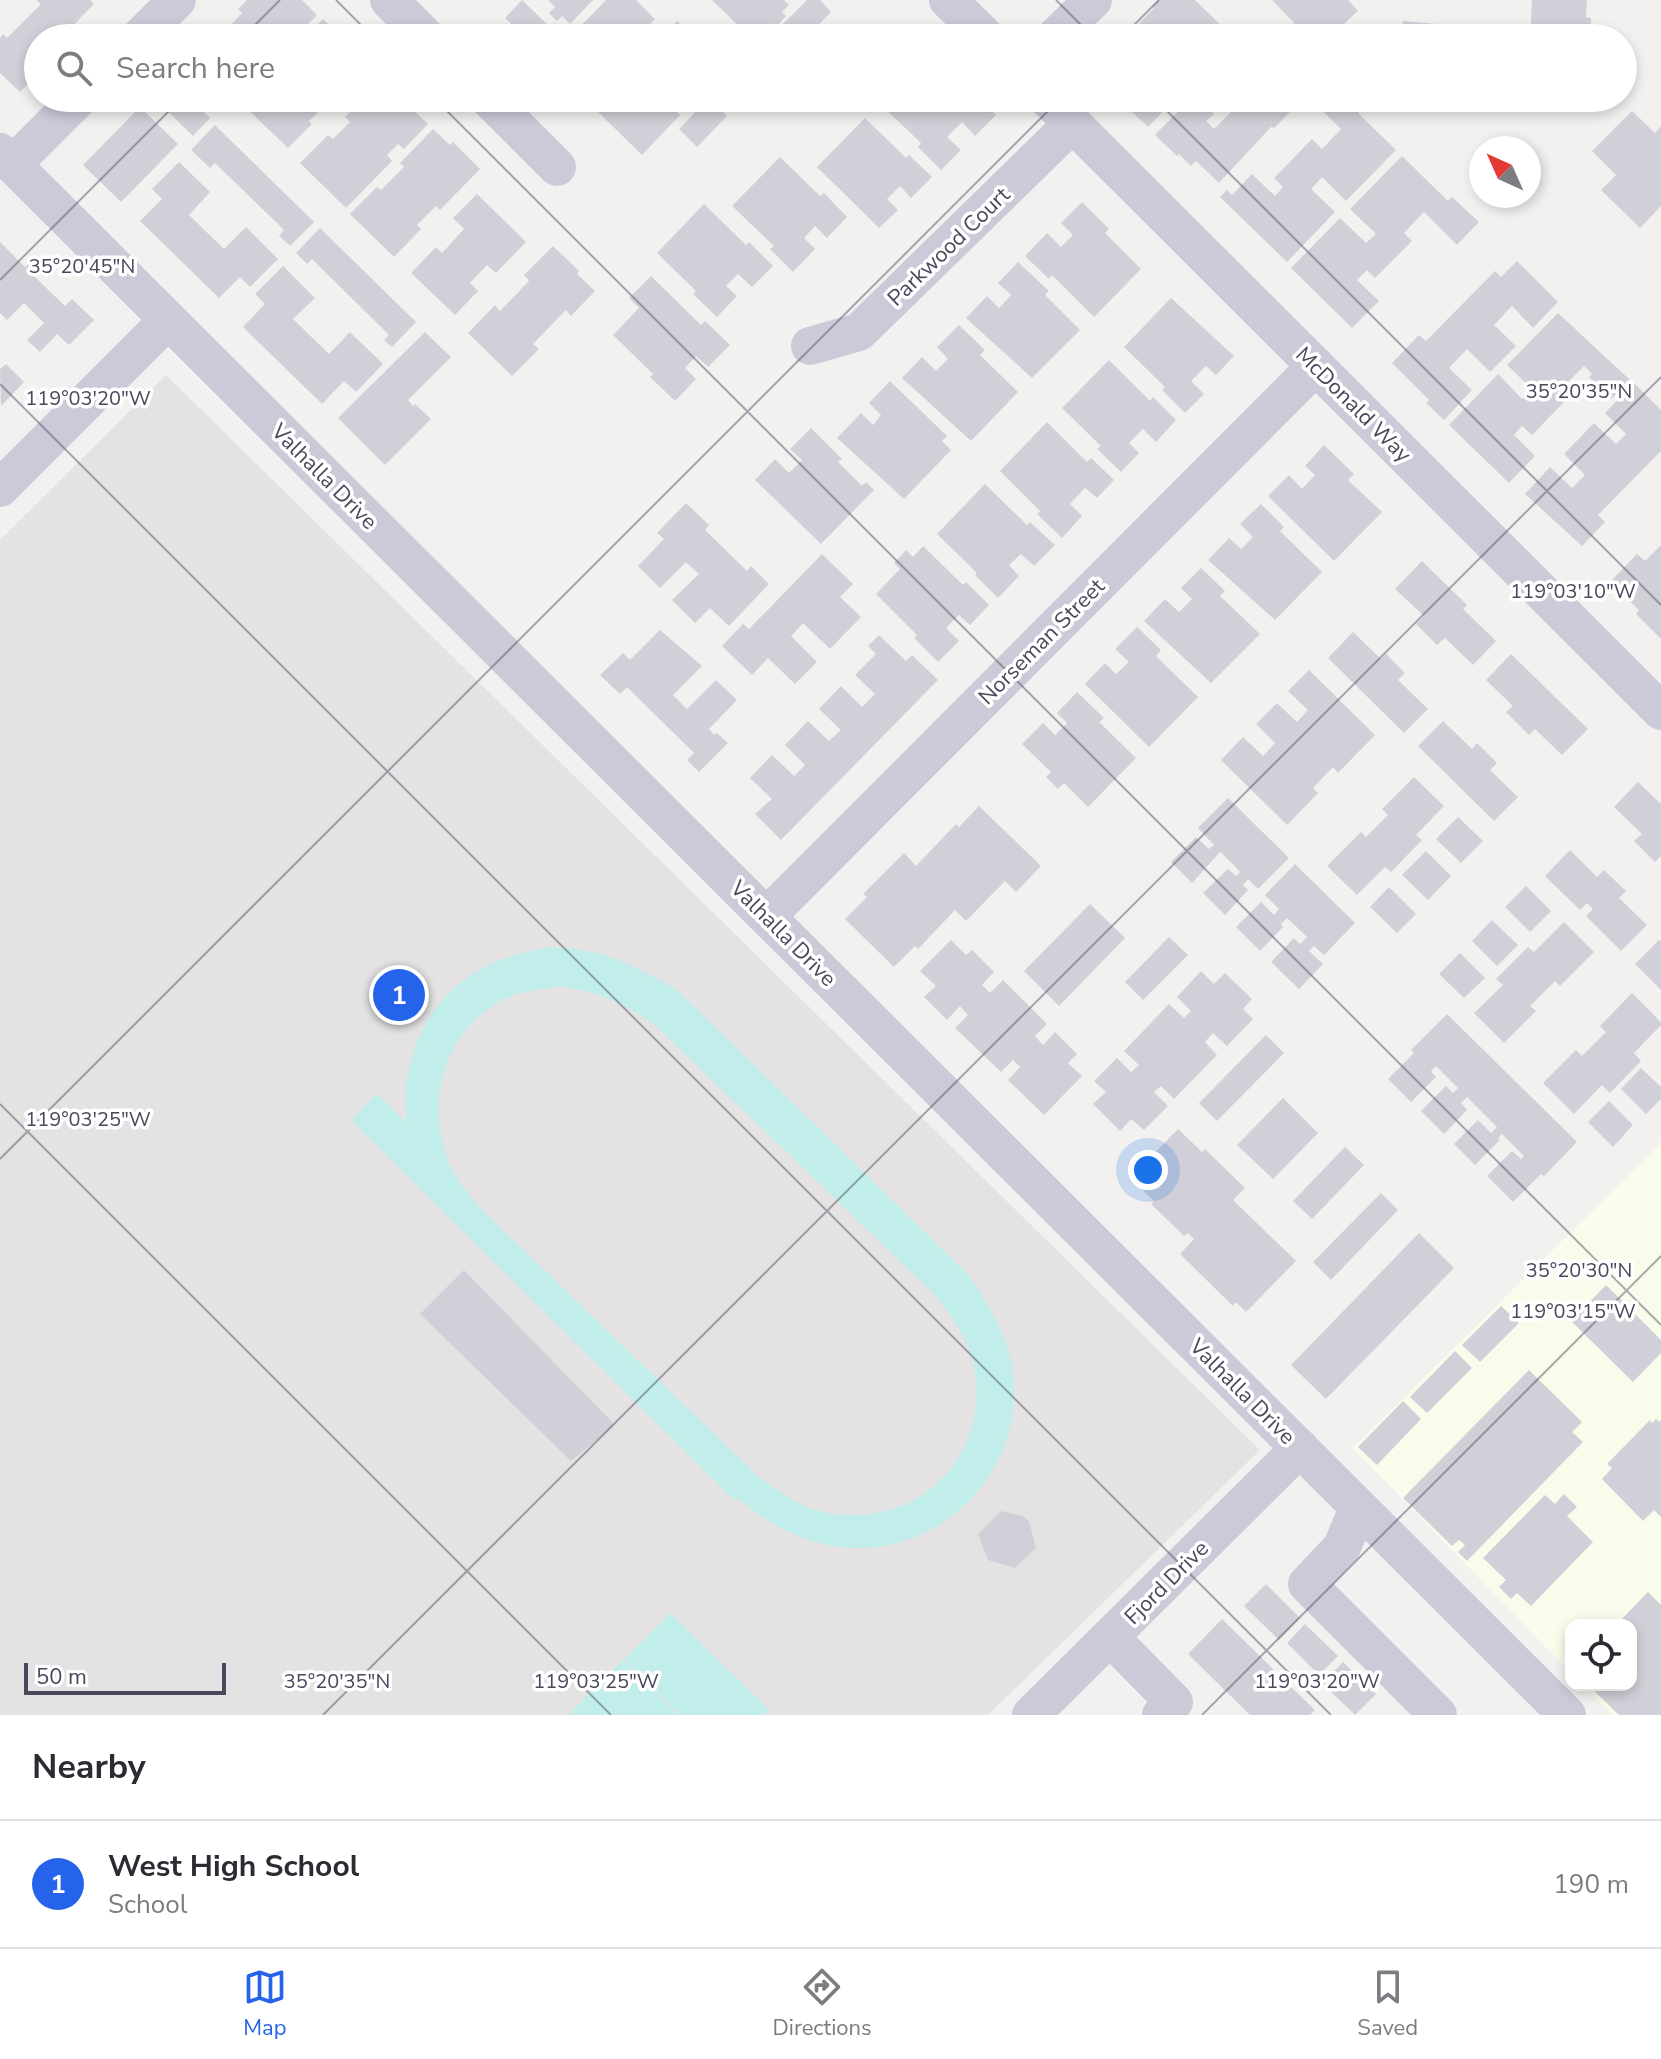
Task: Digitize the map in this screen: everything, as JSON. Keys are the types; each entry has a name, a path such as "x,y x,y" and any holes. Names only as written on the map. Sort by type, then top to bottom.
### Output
{"street":[{"path":"153,24 177,0"},
{"path":"389,0 413,24"},
{"path":"948,0 973,24"},
{"path":"1068,24 1093,0"},
{"path":"6,158 62,112"},
{"path":"502,112 557,167"},
{"name":"Parkwood Court","path":"810,346 859,332 1059,112"},
{"name":"McDonald Way","path":"1061,112 1661,711"},
{"name":"Valhalla Drive","path":"6,158 1567,1715"},
{"path":"0,488 168,320"},
{"name":"Norseman Street","path":"767,916 1316,366"},
{"name":"Fjord Drive","path":"1031,1715 1300,1448"},
{"path":"1358,1508 1342,1547 1307,1584 1438,1715"},
{"path":"1110,1637 1174,1702 1161,1715"}],"shaded area":[{"path":"166,375 1260,1450 988,1715 0,1715 0,540"},
{"path":"550,947 602,954 631,965 677,990 968,1274 1004,1337 1011,1361 1014,1399 1008,1436 994,1469 972,1498 945,1521 914,1538 878,1547 840,1547 798,1536 761,1516 737,1498 734,1500 351,1120 377,1094 406,1122 406,1084 414,1051 424,1026 438,1005 475,973 497,961","holes":["560,987 612,1000 658,1028 934,1294 952,1318 973,1362 976,1396 972,1427 960,1454 943,1478 920,1497 893,1509 862,1515 828,1513 800,1504 775,1488 759,1477 481,1209 459,1181 449,1163 439,1114 440,1089 456,1044 471,1024 489,1008 512,996"]},
{"path":"1661,1143 1661,1715 1612,1715 1589,1691 1637,1691 1637,1619 1565,1619 1565,1667 1353,1448"},
{"path":"670,1613 769,1710 764,1715 680,1715 624,1660"},
{"path":"622,1660 678,1715 568,1715"}],"building":[{"path":"36,0 90,0 94,4 75,24 24,24 24,88 20,92 0,73 0,38 3,34 7,38 41,4"},
{"path":"247,0 302,0 317,15 308,24 232,24 242,13 238,9"},
{"path":"522,0 547,24 511,24 505,18"},
{"path":"548,0 593,0 570,24 562,16 557,21 549,13 555,7"},
{"path":"606,0 636,0 655,19 650,24 583,24"},
{"path":"712,0 784,0 789,5 782,12 786,16 779,24 737,24"},
{"path":"807,0 820,0 831,12 819,24 783,24"},
{"path":"1158,0 1195,0 1220,24 1139,24 1154,8 1152,6"},
{"path":"1272,0 1348,0 1358,11 1344,24 1294,23"},
{"path":"1532,0 1587,0 1586,17 1591,18 1591,24 1531,24"},
{"path":"1403,21 1436,24 1403,24"},
{"path":"135,112 145,112 178,144 121,202 83,165"},
{"path":"168,112 204,112 210,118 193,136"},
{"path":"250,112 318,112 309,121 312,124 288,148"},
{"path":"350,112 415,112 428,124 404,149 398,144 387,155 392,161 346,208 300,163 328,135 333,139 350,122 345,117"},
{"path":"598,112 677,112 680,115 642,155"},
{"path":"695,112 723,112 727,116 697,147 679,129"},
{"path":"888,112 993,112 996,115 975,136 962,122 947,137 961,150 941,170 918,147 921,143"},
{"path":"1132,112 1162,112 1148,127"},
{"path":"1177,112 1212,112 1214,114 1206,121 1214,129 1231,112 1290,112 1274,128 1271,127 1219,183 1196,161 1191,166 1155,135"},
{"path":"1323,112 1359,112 1396,150 1346,201 1322,177 1311,189 1335,212 1287,262 1220,197 1227,190 1232,195 1252,174 1275,196 1283,187 1274,178 1312,139 1322,149 1341,129"},
{"path":"1631,112 1655,133 1661,126 1661,206 1640,228 1601,190 1616,175 1592,151"},
{"path":"865,118 906,158 909,155 932,177 911,198 900,186 887,199 898,210 879,228 817,167"},
{"path":"215,125 314,222 290,246 279,236 284,230 215,163 210,168 191,150"},
{"path":"433,129 450,145 453,142 480,169 440,210 436,206 417,225 421,229 394,257 350,214 377,187 381,190 404,167 400,163"},
{"path":"1402,156 1448,201 1452,197 1479,222 1457,245 1424,212 1404,233 1412,241 1375,278 1367,270 1357,280 1379,301 1352,328 1291,268 1340,218 1366,243 1376,234 1350,209"},
{"path":"780,157 820,196 824,193 847,217 827,238 815,226 804,238 815,249 793,272 770,249 774,246 732,206"},
{"path":"179,162 210,192 189,215 224,249 246,227 278,259 250,287 240,277 219,298 140,221 162,199 152,189"},
{"path":"477,194 526,242 496,273 487,265 470,283 478,291 455,315 411,273 436,247 442,253 464,229 453,218"},
{"path":"1082,202 1109,229 1105,233 1141,269 1094,317 1052,275 1049,279 1025,256 1047,233 1061,247 1073,235 1061,223"},
{"path":"704,204 746,245 749,242 773,266 752,287 738,274 726,286 737,296 717,317 693,294 696,291 657,253"},
{"path":"320,228 416,322 392,347 384,340 389,335 312,259 307,264 296,253"},
{"path":"0,242 25,267 32,260 43,269 35,277 65,306 72,299 94,320 69,345 57,334 40,352 27,340 44,323 24,303 7,320 0,313"},
{"path":"553,246 595,291 571,316 566,310 533,344 539,349 512,376 468,333 495,305 500,311 529,281 524,275"},
{"path":"1517,261 1558,302 1533,328 1512,306 1494,325 1516,346 1490,372 1467,349 1449,368 1472,390 1444,420 1392,363 1419,335 1426,341 1495,271 1501,277"},
{"path":"1018,262 1049,291 1045,295 1080,330 1032,378 966,318 987,296 999,308 1011,295 998,283"},
{"path":"283,266 315,298 293,319 329,354 350,332 383,364 356,392 344,381 322,404 243,327 265,304 255,294"},
{"path":"651,276 701,325 705,321 730,345 708,367 696,356 685,368 696,379 675,401 650,377 653,374 613,335 639,308 629,298"},
{"path":"1171,298 1234,356 1216,375 1206,366 1191,381 1204,394 1185,413 1162,390 1165,387 1124,347"},
{"path":"1558,313 1630,380 1611,399 1589,377 1592,374 1584,366 1561,389 1569,397 1532,435 1522,426 1514,435 1535,456 1509,483 1449,425 1498,374 1522,399 1532,389 1507,365"},
{"path":"959,325 985,350 980,355 1018,392 971,441 902,378 922,357 936,371 948,359 937,347"},
{"path":"425,332 451,357 408,400 431,419 385,465 338,418"},
{"path":"1109,360 1150,401 1153,397 1176,420 1156,442 1143,429 1129,443 1139,453 1121,472 1097,449 1101,446 1062,408"},
{"path":"6,364 24,382 1,406 0,369"},
{"path":"890,381 947,436 942,441 951,450 904,499 837,438 861,413 873,425 881,415 869,403"},
{"path":"1634,383 1661,410 1661,451 1598,515 1605,522 1582,546 1525,494 1550,467 1572,488 1585,475 1564,454 1594,423 1616,444 1626,434 1605,413"},
{"path":"1047,422 1087,462 1091,458 1114,480 1097,498 1085,488 1070,504 1082,516 1062,538 1000,471"},
{"path":"811,428 842,459 838,462 862,486 866,482 874,490 821,544 755,480 775,459 789,473 802,460 790,449"},
{"path":"1324,445 1354,474 1348,480 1382,512 1334,561 1268,496 1289,475 1302,489 1315,475 1305,466"},
{"path":"985,484 1027,525 1030,522 1055,545 1034,566 1021,554 1009,565 1019,576 998,598 937,534"},
{"path":"686,503 709,525 705,530 747,571 751,566 769,584 729,626 710,608 695,623 672,600 699,574 686,562 660,588 638,566 664,539 657,533"},
{"path":"1261,504 1284,527 1280,531 1322,572 1275,620 1208,560 1229,538 1241,549 1253,537 1240,524"},
{"path":"1661,545 1661,639 1636,614 1639,610 1610,582 1637,554 1645,561"},
{"path":"923,546 963,585 966,582 989,605 970,625 959,615 946,628 959,641 938,662 914,638 917,635 876,594 900,569 894,563 906,550 913,557"},
{"path":"822,554 853,584 840,597 861,617 830,649 803,623 791,636 817,662 795,684 768,658 752,675 722,646 743,624 749,629"},
{"path":"1422,561 1467,605 1463,609 1496,641 1473,665 1445,638 1437,645 1416,624 1424,616 1395,589"},
{"path":"1201,568 1225,591 1220,596 1260,634 1211,683 1144,621 1165,599 1179,612 1192,599 1181,588"},
{"path":"1137,627 1161,650 1156,656 1198,697 1149,747 1085,684 1105,663 1116,674 1129,662 1115,649"},
{"path":"660,630 702,666 673,695 687,709 716,680 737,700 709,729 728,743 699,772 687,760 694,753 627,687 620,694 600,675 623,653 630,660"},
{"path":"1353,632 1381,659 1386,654 1405,673 1398,680 1428,709 1404,733 1328,658"},
{"path":"879,635 906,661 912,655 938,680 781,840 755,814 772,799 750,778 772,755 794,776 805,765 785,745 808,721 829,741 841,730 819,709 841,686 862,707 875,694 855,675 876,654 868,646"},
{"path":"1511,654 1588,729 1562,755 1535,729 1529,735 1506,712 1513,706 1486,680"},
{"path":"1309,670 1375,735 1338,773 1333,767 1313,788 1318,793 1287,825 1221,760 1243,737 1263,756 1275,743 1256,724 1277,703 1297,722 1308,710 1288,691"},
{"path":"1077,692 1104,718 1099,722 1136,758 1088,807 1064,783 1058,789 1046,777 1051,772 1022,744 1043,723 1055,735 1067,723 1057,713"},
{"path":"1443,721 1472,749 1477,743 1497,763 1490,770 1518,797 1494,821 1418,746"},
{"path":"1414,777 1444,806 1416,835 1422,840 1391,872 1385,867 1357,895 1327,866 1361,832 1366,837 1388,815 1382,809"},
{"path":"1638,782 1661,804 1661,856 1655,862 1634,841 1642,834 1614,807"},
{"path":"1228,798 1289,858 1258,889 1248,879 1243,885 1248,890 1225,915 1203,893 1228,869 1236,876 1240,872 1233,864 1220,852 1192,883 1171,862 1196,837 1209,849 1214,845 1198,828"},
{"path":"979,806 1041,866 1016,892 1005,881 966,921 955,910 918,949 915,946 894,967 845,919 867,897 863,894 904,853 916,866 956,824 959,827"},
{"path":"1458,817 1483,841 1461,863 1436,839"},
{"path":"1570,850 1597,877 1604,870 1626,891 1619,898 1647,925 1621,951 1586,916 1593,909 1587,903 1580,910 1545,876"},
{"path":"1426,851 1451,876 1428,900 1402,875"},
{"path":"1295,864 1355,923 1324,955 1314,946 1309,951 1323,964 1299,989 1271,962 1294,938 1300,944 1307,937 1287,918 1281,924 1283,927 1260,951 1236,927 1261,902 1274,915 1279,909 1265,895"},
{"path":"1526,886 1551,911 1530,932 1505,907"},
{"path":"1389,887 1416,914 1397,933 1370,907"},
{"path":"1090,904 1125,938 1059,1006 1024,971"},
{"path":"1492,920 1518,945 1497,966 1472,941"},
{"path":"1564,922 1594,952 1560,986 1555,981 1530,1006 1536,1011 1504,1043 1474,1013 1503,985 1496,979 1528,947 1534,952"},
{"path":"1169,937 1188,955 1143,1000 1125,982"},
{"path":"951,940 966,955 972,950 994,972 982,985 990,993 1003,980 1047,1024 1035,1036 1043,1045 1055,1032 1077,1054 1068,1063 1082,1076 1044,1115 1008,1080 1020,1067 1013,1060 1001,1072 955,1028 968,1015 960,1006 947,1020 924,997 936,986 920,971"},
{"path":"1661,941 1661,990 1635,964"},
{"path":"1460,953 1485,978 1464,998 1439,974"},
{"path":"1201,971 1214,984 1225,973 1252,999 1243,1009 1253,1019 1227,1046 1213,1033 1205,1042 1217,1055 1174,1099 1161,1086 1154,1092 1168,1106 1144,1130 1131,1119 1120,1131 1093,1104 1106,1092 1094,1081 1117,1058 1131,1072 1139,1065 1124,1051 1169,1004 1184,1018 1191,1011 1177,997"},
{"path":"1632,993 1661,1025 1634,1053 1641,1061 1610,1093 1602,1085 1574,1114 1543,1083 1576,1050 1582,1056 1606,1032 1600,1026"},
{"path":"1447,1014 1577,1142 1513,1202 1487,1176 1512,1151 1521,1159 1524,1156 1502,1134 1498,1138 1500,1140 1475,1165 1454,1144 1478,1120 1491,1133 1497,1127 1467,1097 1461,1103 1467,1110 1444,1134 1421,1111 1446,1086 1453,1093 1458,1088 1436,1066 1431,1071 1436,1077 1411,1102 1388,1079 1414,1053 1411,1050"},
{"path":"1266,1035 1284,1053 1217,1121 1199,1103"},
{"path":"1641,1068 1661,1087 1661,1099 1646,1114 1621,1089"},
{"path":"1283,1098 1318,1133 1273,1179 1237,1145"},
{"path":"1609,1101 1633,1125 1613,1147 1588,1122"},
{"path":"1178,1129 1202,1152 1205,1149 1245,1188 1233,1200 1296,1261 1246,1312 1236,1302 1233,1306 1180,1254 1194,1239 1188,1233 1184,1236 1130,1178"},
{"path":"1345,1147 1364,1165 1312,1219 1293,1201"},
{"path":"1381,1193 1398,1210 1331,1280 1313,1262"},
{"path":"1419,1233 1454,1268 1326,1399 1291,1365"},
{"path":"464,1270 615,1425 571,1461 420,1314"},
{"path":"1606,1285 1661,1340 1661,1353 1633,1382 1571,1321"},
{"path":"1501,1306 1519,1323 1480,1362 1462,1345"},
{"path":"1455,1351 1472,1368 1427,1413 1410,1397"},
{"path":"1529,1370 1582,1422 1572,1432 1583,1442 1467,1561 1458,1552 1465,1545 1459,1540 1452,1546 1403,1498"},
{"path":"1403,1401 1421,1419 1377,1465 1358,1447"},
{"path":"1656,1419 1661,1420 1661,1517 1654,1510 1643,1521 1602,1479 1612,1468 1607,1464 1650,1420 1652,1423"},
{"path":"1564,1494 1577,1507 1567,1516 1593,1542 1531,1606 1517,1593 1511,1599 1499,1587 1506,1580 1483,1558 1545,1495 1555,1504"},
{"path":"1001,1511 1023,1516 1029,1521 1036,1548 1015,1568 988,1560 978,1534"},
{"path":"1266,1584 1300,1618 1279,1640 1244,1606"},
{"path":"1648,1592 1661,1605 1661,1715 1619,1715 1594,1691 1637,1691 1637,1619 1622,1619"},
{"path":"1222,1619 1277,1673 1274,1677 1287,1689 1290,1686 1315,1710 1310,1715 1250,1715 1188,1654"},
{"path":"1305,1624 1338,1656 1319,1675 1287,1643"},
{"path":"1343,1662 1376,1694 1355,1715 1322,1683"}],"place":[{"name":"West High School","path":"399,995"}]}
